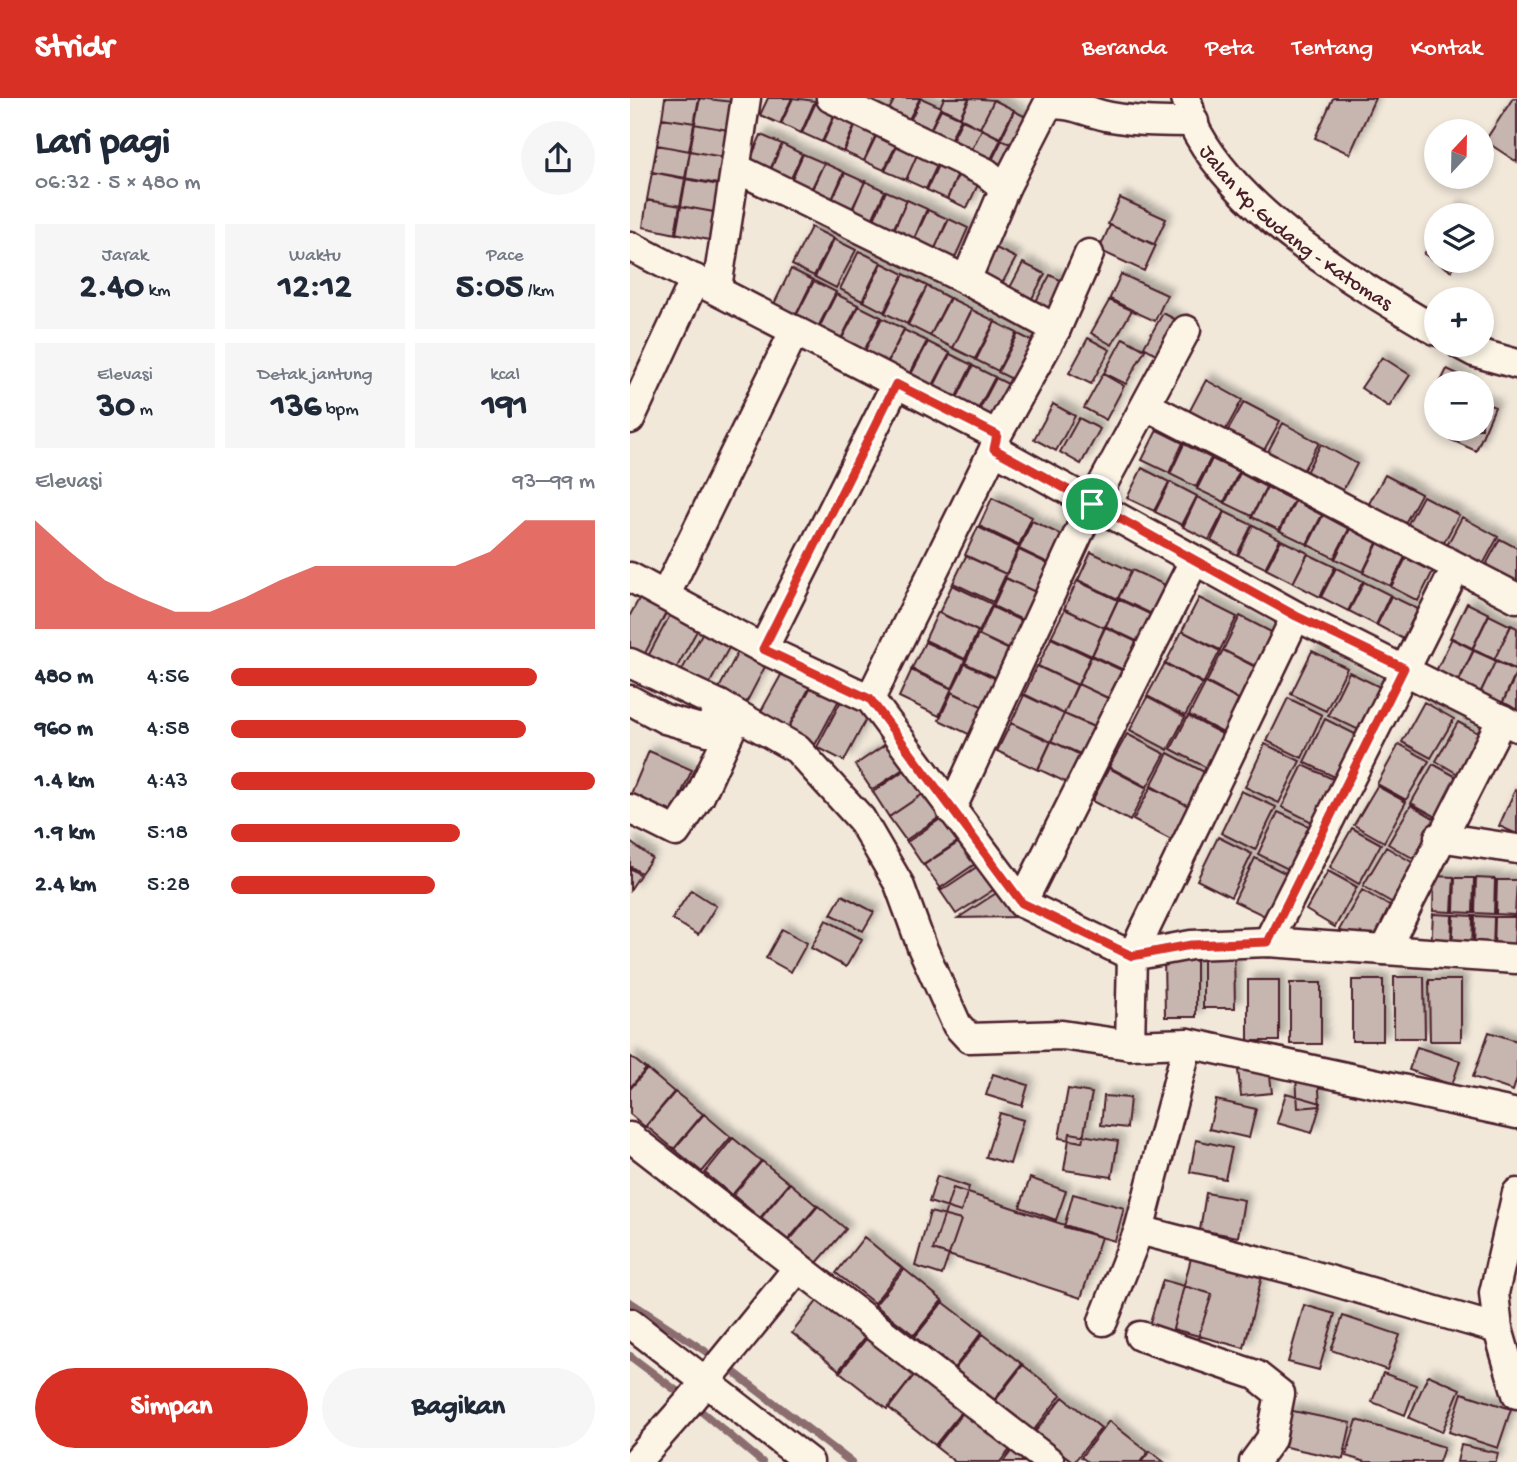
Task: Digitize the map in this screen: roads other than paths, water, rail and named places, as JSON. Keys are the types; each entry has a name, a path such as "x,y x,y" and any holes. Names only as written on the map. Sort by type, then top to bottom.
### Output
{"street":[{"path":"630,419 706,284 736,167 746,98"},
{"path":"831,98 985,172 1005,188"},
{"path":"966,280 1005,188 1047,106 1057,103 1109,117 1153,122 1190,110"},
{"name":"Jalan Kp.Gudang - Katomas","path":"1190,110 1216,164 1246,197 1361,286 1424,323"},
{"path":"736,167 966,280 1056,329"},
{"path":"630,246 896,384 995,442 1092,504 1296,616 1509,723 1439,837 1385,950"},
{"path":"870,699 995,442 1056,329 1089,254"},
{"path":"666,594 795,330"},
{"path":"951,810 1092,504 1186,330"},
{"path":"1492,357 1517,364"},
{"path":"763,649 896,384"},
{"path":"1147,405 1517,598"},
{"path":"1022,903 1195,561"},
{"path":"1268,942 1456,568"},
{"path":"630,577 666,594 763,649 870,699 1022,903 1132,956 1191,945 1268,942 1516,959"},
{"path":"1130,1045 1132,956 1296,616"},
{"path":"630,663 728,710 797,749 861,819 899,884 922,947 962,1033 969,1038 1062,1035 1130,1045 1188,1043 1517,1114"},
{"path":"630,700 665,719 708,731 728,710"},
{"path":"630,809 677,832 700,796 728,710"},
{"path":"1439,837 1517,849"},
{"path":"1103,1321 1139,1230 1188,1043"},
{"path":"630,1137 1050,1462"},
{"path":"1517,1193 1494,1293 1497,1329 1517,1394"},
{"path":"1139,1230 1298,1271 1497,1329"},
{"path":"636,1462 798,1268"},
{"path":"630,1323 809,1462"},
{"path":"1140,1336 1256,1375 1280,1394 1271,1439 1254,1462"}],"waterway":[{"path":"630,1302 705,1351"},
{"path":"630,1356 678,1392"},
{"path":"731,1370 851,1462"},
{"path":"696,1407 762,1462"}]}
